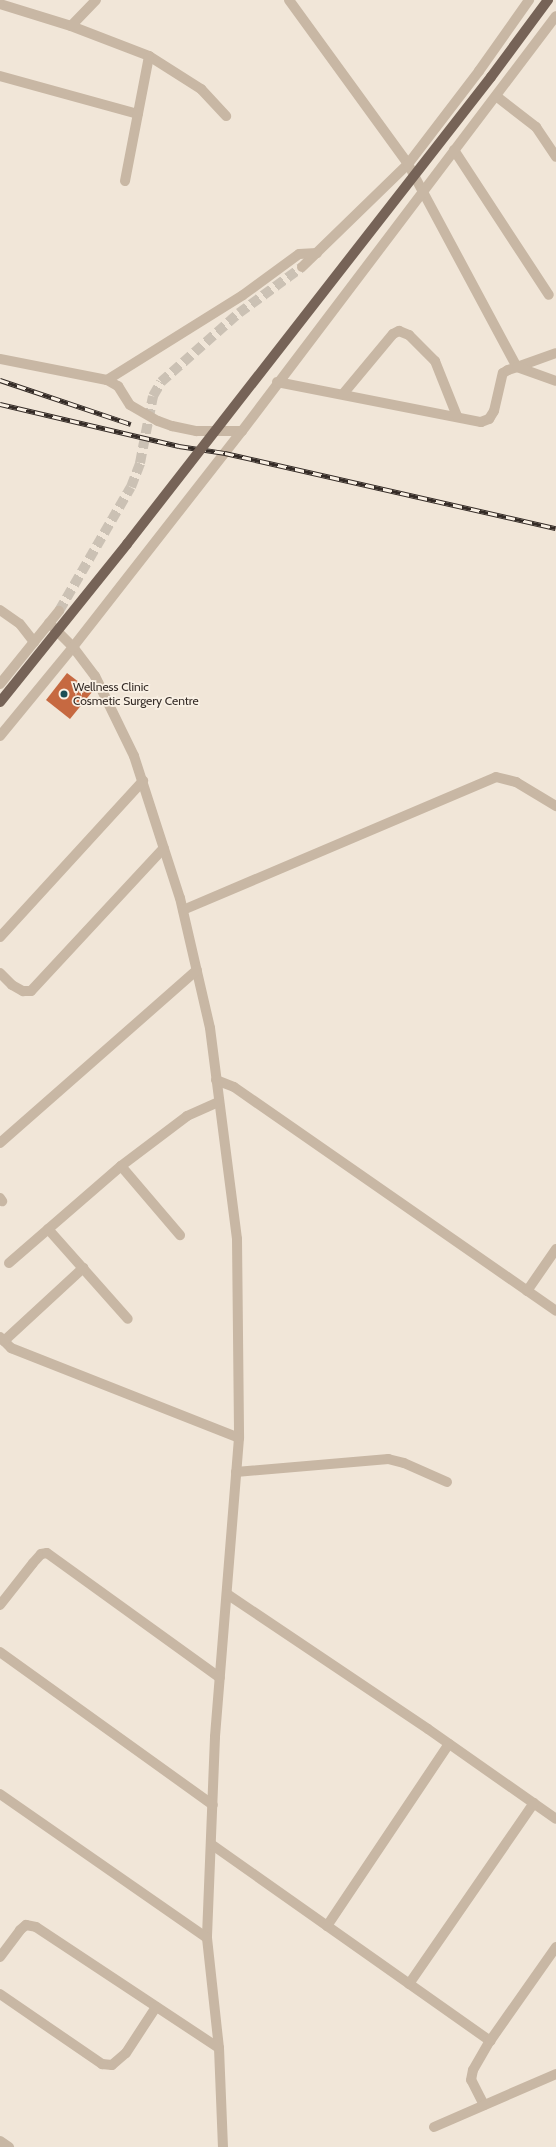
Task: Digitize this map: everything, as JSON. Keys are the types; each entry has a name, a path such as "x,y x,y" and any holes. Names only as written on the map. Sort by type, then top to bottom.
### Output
{"main road":[{"path":"0,702 141,526 491,77 548,0"}],"street":[{"path":"71,26 96,0"},
{"path":"289,0 408,164 517,367 556,381"},
{"path":"302,267 408,164 479,71 529,0"},
{"path":"0,4 71,26 149,56 201,89 226,116"},
{"path":"0,736 73,647 242,431 277,382 423,193 556,16"},
{"path":"124,182 149,56"},
{"path":"0,76 138,114"},
{"path":"496,96 536,127 556,157"},
{"path":"454,150 550,295"},
{"path":"107,380 243,295 299,254 317,253"},
{"path":"343,394 393,334 399,331 409,335 435,361 457,416"},
{"path":"277,382 457,416 481,422 489,419 498,403 503,373 556,353"},
{"path":"0,359 107,380 118,386 130,406 158,421 196,431 242,431"},
{"path":"0,610 20,624 34,642"},
{"path":"0,684 58,611"},
{"path":"49,623 73,647 95,676 143,781 183,910 210,1028 237,1239 239,1438 220,1678 212,1805 207,1938 219,2048 224,2147"},
{"path":"183,910 496,777 516,782 556,806"},
{"path":"0,937 143,781"},
{"path":"0,973 18,988 31,991 164,848"},
{"path":"0,1143 197,970"},
{"path":"216,1080 234,1087 556,1311"},
{"path":"9,1263 121,1166 187,1116 219,1102"},
{"path":"121,1166 180,1235"},
{"path":"48,1229 128,1319"},
{"path":"527,1291 556,1249"},
{"path":"83,1268 2,1339 11,1348 239,1438"},
{"path":"236,1472 388,1459 404,1463 447,1482"},
{"path":"0,1604 41,1554 47,1553 220,1678"},
{"path":"227,1594 449,1744 556,1819"},
{"path":"0,1652 212,1805"},
{"path":"327,1926 449,1744"},
{"path":"0,1794 207,1938"},
{"path":"409,1984 534,1803"},
{"path":"211,1844 490,2041"},
{"path":"0,1956 20,1930 26,1925 32,1926 219,2048"},
{"path":"484,2105 471,2080 473,2070 490,2041 556,1947"},
{"path":"0,1994 102,2064 112,2065 126,2053 156,2007"},
{"path":"434,2126 556,2074"},
{"path":"0,2141 9,2147"}],"building":[{"path":"67,673 92,692 70,719 46,700"}],"tunnel":[{"path":"59,611 131,487 140,463 153,396 161,382 239,313 302,267"}],"railway":[{"path":"0,380 131,424"},
{"path":"0,404 179,446 225,453 556,528"}],"place":[{"name":"Wellness Clinic Cosmetic Surgery Centre","path":"64,694"}]}
